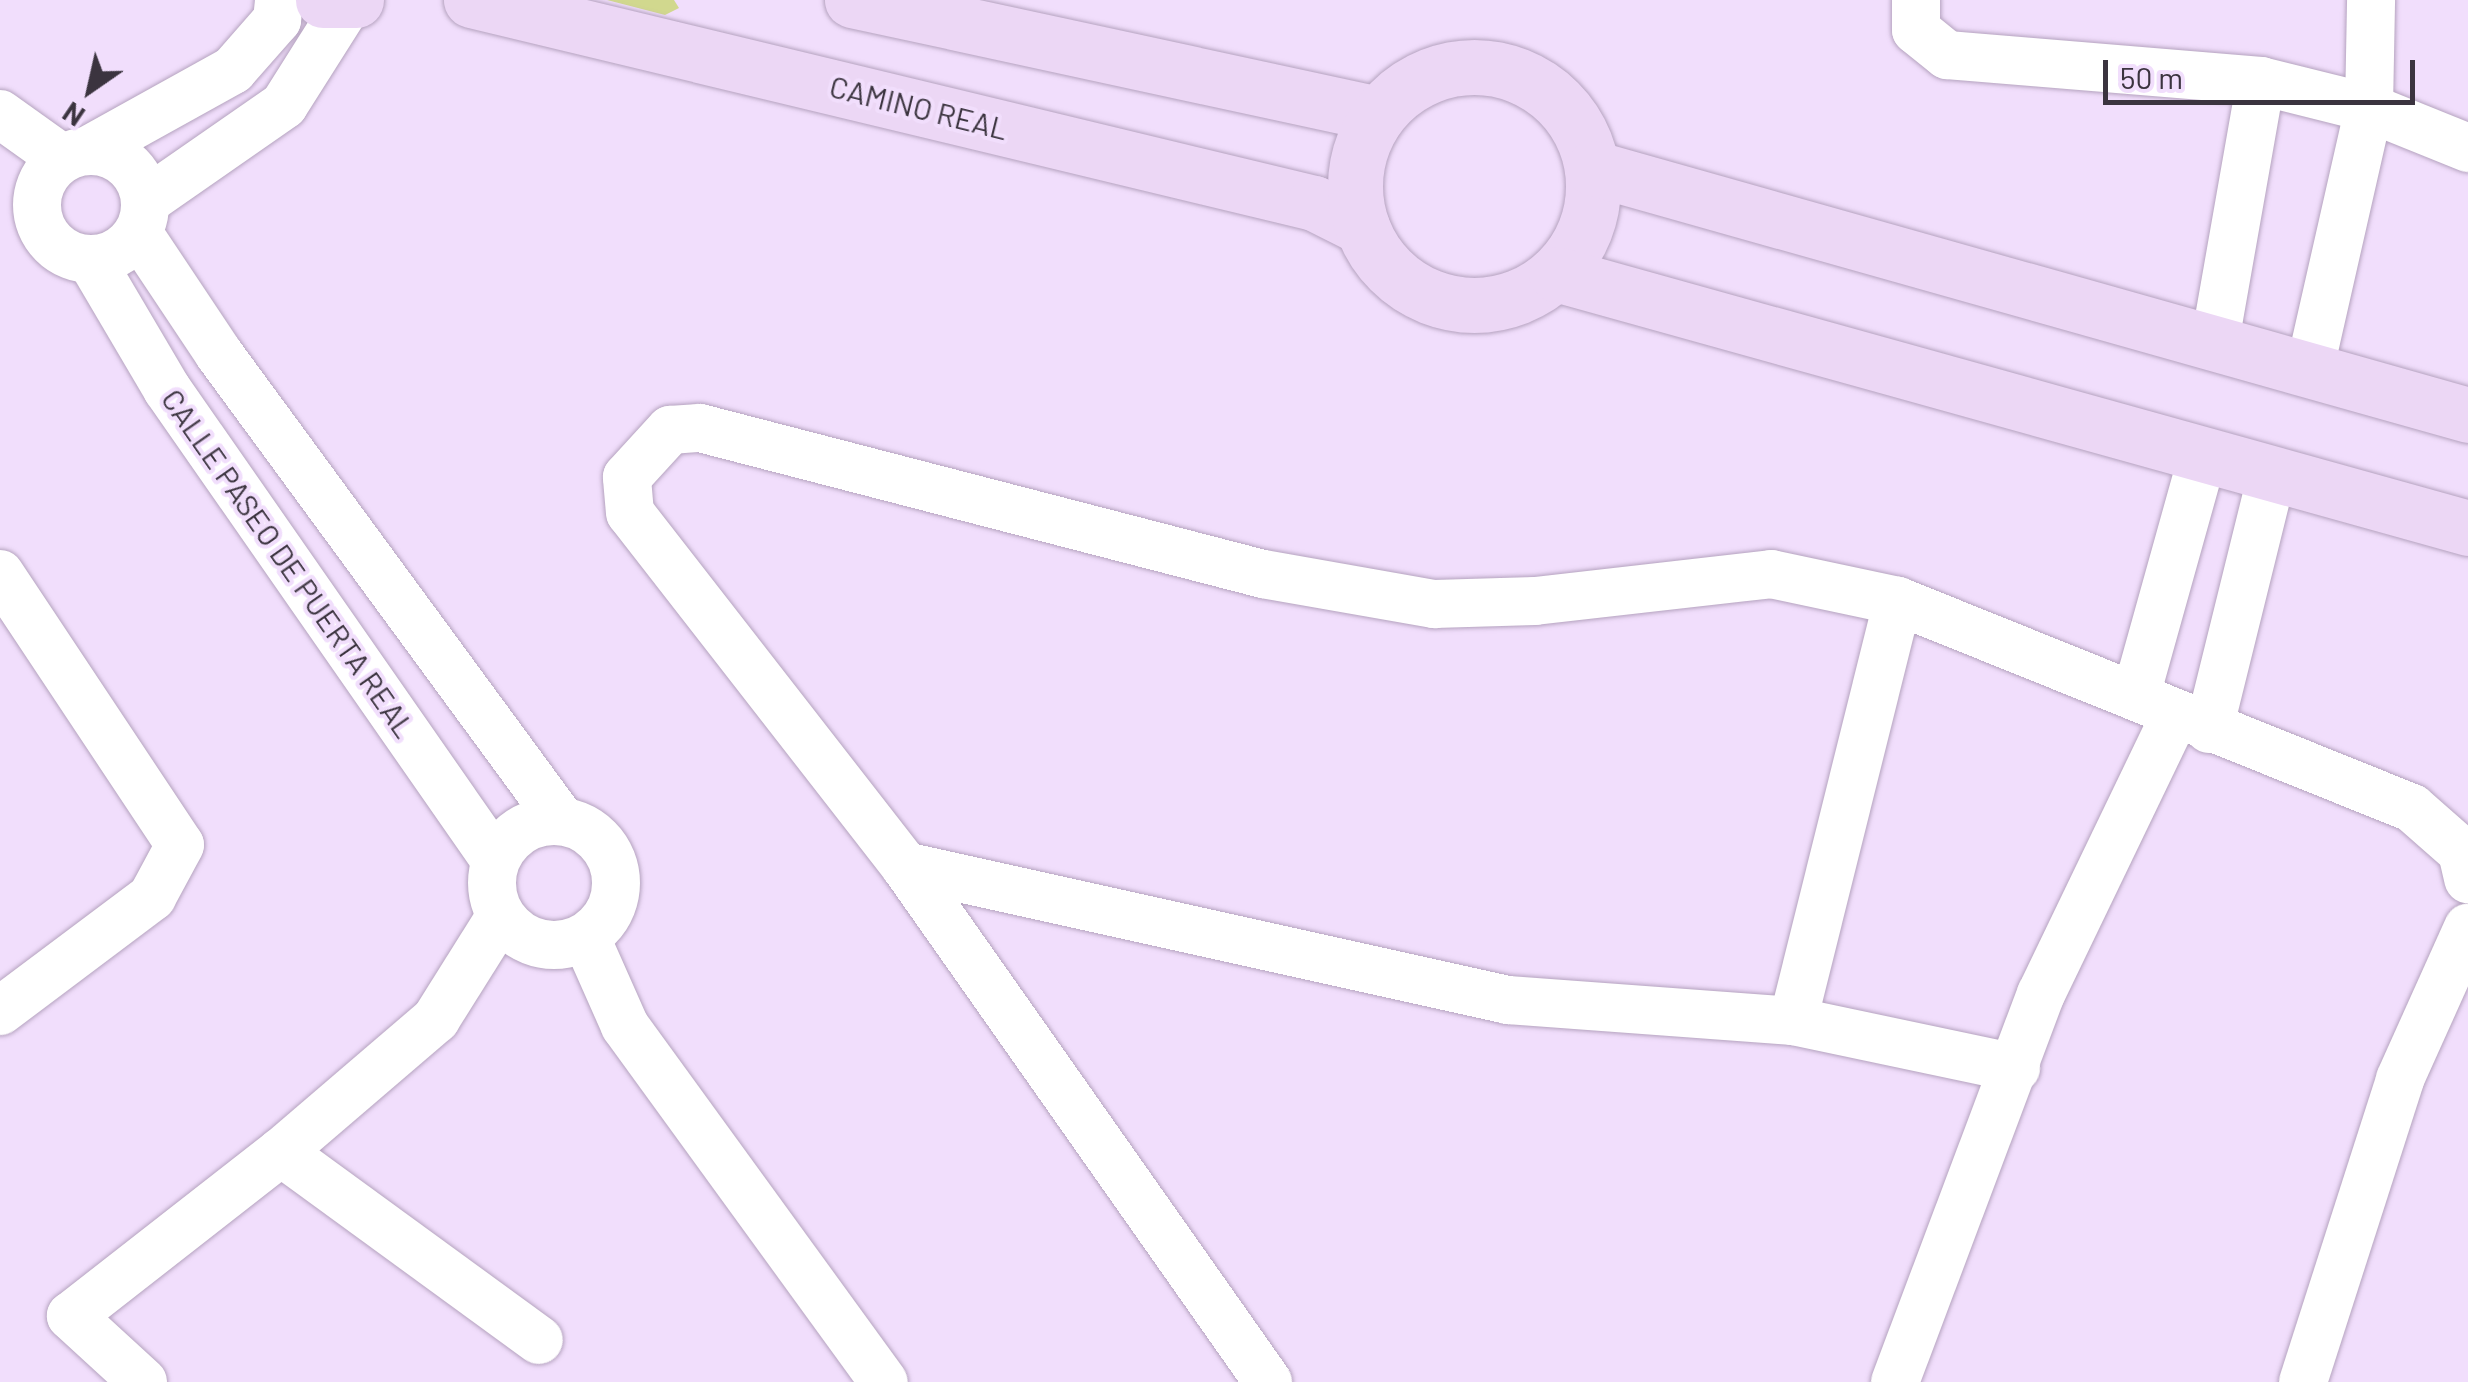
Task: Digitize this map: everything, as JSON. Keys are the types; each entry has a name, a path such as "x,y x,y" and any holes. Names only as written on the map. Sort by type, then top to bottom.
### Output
{"main road":[{"name":"CAMINO REAL","path":"471,0 1314,203 1362,227"},
{"path":"852,0 1378,114"},
{"path":"1484,66 1522,76 1556,99 1580,130 1593,168 1592,207 1580,244 1556,274 1523,296 1486,305 1447,302 1396,274 1362,227 1354,189 1360,150 1378,114 1407,86 1443,70 1484,66"},
{"path":"1593,168 2468,415"},
{"path":"1556,274 2468,528"}],"street":[{"path":"278,0 277,20 233,70 75,155 18,192 56,247 91,260 110,257 142,217 284,105 343,0"},
{"path":"1916,0 1916,30 1947,55 2261,81 2370,108 2468,148"},
{"path":"2309,372 2370,108 2371,0"},
{"path":"2214,341 2261,81"},
{"path":"0,114 75,155 104,152 133,170 142,217"},
{"name":"CALLE PASEO DE PUERTA REAL","path":"142,217 219,354 561,820"},
{"name":"CALLE PASEO DE PUERTA REAL","path":"91,260 166,389 495,860"},
{"path":"166,389 219,354"},
{"path":"1268,1382 905,866 630,513 627,477 670,430 700,428 1263,574 1434,604 1535,601 1772,574 1898,601 2412,808 2462,852 2468,879"},
{"path":"2173,713 2203,456"},
{"path":"1895,1382 2095,870 2173,713 2272,474"},
{"path":"0,574 180,846 152,897 0,1011"},
{"path":"1793,1021 1898,601"},
{"path":"561,820 586,828 605,846 616,870 616,897 606,920 586,938 555,947 524,939 500,917 491,889 495,860 512,836 534,822 561,820"},
{"path":"905,866 1508,1000 1793,1021 2016,1068"},
{"path":"143,1382 70,1316 281,1152 436,1019 500,917"},
{"path":"2303,1382 2400,1079 2468,928"},
{"path":"586,938 625,1026 884,1382"},
{"path":"281,1152 539,1340"}],"green space":[{"path":"607,0 674,0 679,8 665,15"}]}
